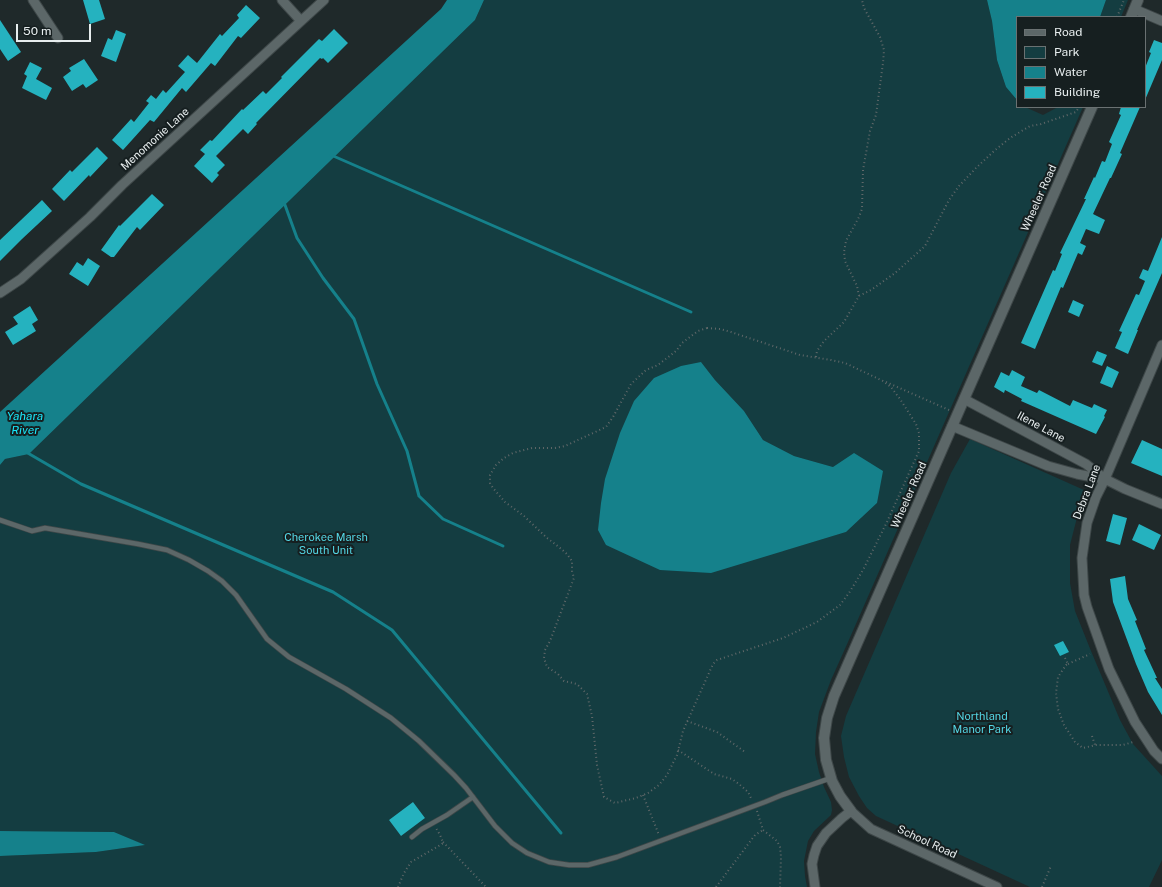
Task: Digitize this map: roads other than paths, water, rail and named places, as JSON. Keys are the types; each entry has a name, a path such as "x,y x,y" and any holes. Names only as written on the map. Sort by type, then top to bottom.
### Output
{"street":[{"path":"33,0 58,38"},
{"path":"282,0 301,21"},
{"name":"Menomonie Lane","path":"0,293 21,279 90,217 324,0"},
{"path":"1134,9 1162,21"},
{"name":"Wheeler Road","path":"851,811 840,796 831,778 826,760 824,738 826,718 834,696 1092,108"},
{"name":"Debra Lane","path":"1162,345 1096,497 1087,523 1082,558 1084,595 1109,669 1134,722 1162,759"},
{"name":"Ilene Lane","path":"964,399 1086,464 1105,479 1162,504"},
{"name":"Ilene Lane","path":"952,426 1048,466 1077,474 1105,479"},
{"path":"815,887 812,864 817,846 826,833 851,811"},
{"name":"School Road","path":"851,811 859,820 871,829 997,887"}],"lane":[{"path":"0,520 32,531 45,528 167,550 208,570 236,595 267,639 290,657 346,689 391,718 454,775 495,826 512,843 526,853 549,862 569,865 588,865 617,857 831,778"},
{"path":"412,837 422,829 447,815 473,797"}],"water":[{"name":"Yahara River","path":"447,0 484,0 475,20 29,454 5,459 0,465 0,412 441,9"},
{"path":"987,0 1106,0 1100,16 1016,16 1016,99 1006,87 997,60 992,21"},
{"path":"701,362 715,380 744,411 763,440 794,456 833,467 854,453 883,471 877,503 846,532 711,573 660,570 606,545 598,530 605,479 620,433 634,401 654,378 681,366"},
{"path":"0,831 114,832 145,845 96,852 0,856"}],"waterway":[{"path":"331,155 691,312"},
{"path":"282,202 285,205 297,238 323,278 354,319 377,384 407,451 419,496 443,519 503,546"},
{"path":"26,452 81,484 333,592 392,630 561,833"}],"park label":[{"name":"Cherokee Marsh South Unit","path":"326,544"},
{"name":"Northland Manor Park","path":"982,723"}]}
